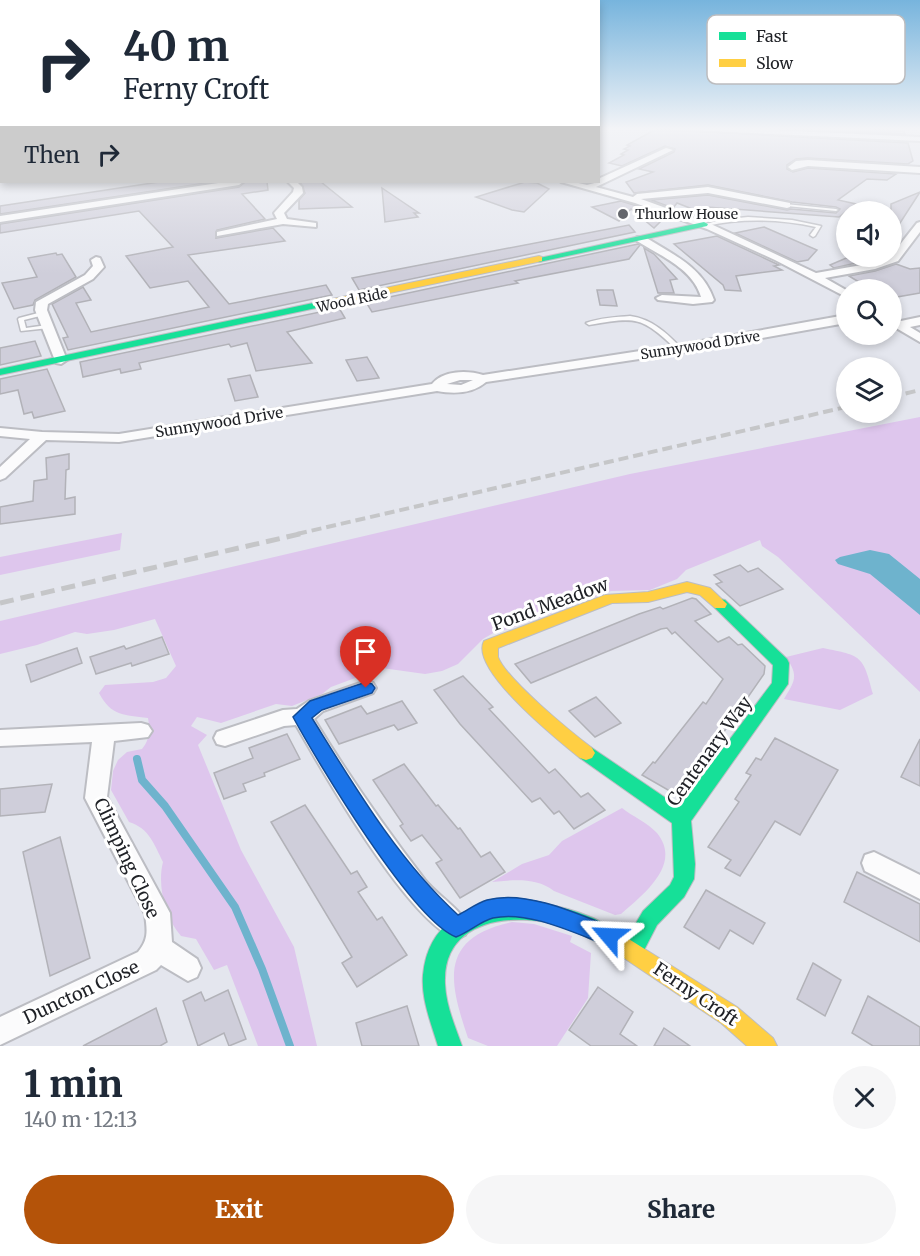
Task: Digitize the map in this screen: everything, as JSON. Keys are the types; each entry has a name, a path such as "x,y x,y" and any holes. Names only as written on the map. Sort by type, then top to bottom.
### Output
{"street":[{"path":"0,219 233,183"},
{"path":"283,221 279,213 298,193 298,187 293,183"},
{"path":"570,183 633,198 705,224 765,250 836,288"},
{"path":"589,187 598,183"},
{"path":"633,198 708,190 787,205"},
{"path":"221,234 283,221 314,225"},
{"name":"Wood Ride","path":"0,372 705,224"},
{"path":"816,276 875,266 894,259 920,225"},
{"path":"641,239 688,268 706,290 708,300 662,298"},
{"path":"61,360 42,314 42,303 89,277 99,267 96,260"},
{"path":"902,322 920,321"},
{"name":"Sunnywood Drive","path":"0,432 42,436 118,438 437,387 464,388 482,379 679,349 836,322"},
{"path":"902,327 920,338"},
{"path":"0,475 42,436"},
{"name":"Pond Meadow","path":"681,819 603,769 549,725 493,664 489,652 490,645 610,598 648,597 687,587 705,591 758,640"},
{"name":"Centenary Way","path":"632,951 651,916 671,900 680,888 686,872 680,836 681,819 780,684 780,663 758,640"},
{"path":"225,738 283,718 302,717 316,706 366,688"},
{"path":"302,717 342,785 376,834 422,895 456,927"},
{"path":"0,738 141,731"},
{"name":"Climping Close","path":"104,733 96,798 157,913 160,935 158,948"},
{"path":"874,863 920,888"},
{"name":"Ferny Croft","path":"450,1046 437,1010 433,981 436,958 444,940 456,927 489,909 510,907 532,909 582,923 632,951 742,1025 765,1046"},
{"path":"158,948 188,968"},
{"name":"Duncton Close","path":"0,1031 147,961 158,948"}],"lane":[{"path":"787,205 836,210"},
{"path":"705,224 746,220 802,222 819,226 813,235"},
{"path":"42,314 21,319 23,328 27,330 47,327"},
{"path":"589,323 632,317 644,319 660,330 679,349"}],"shaded area":[{"path":"920,417 920,692 778,557 762,546 760,540 686,570 677,579 650,590 611,591 512,628 495,632 483,639 458,664 442,671 425,674 382,668 331,687 322,694 292,706 276,704 221,723 197,717 191,726 207,735 198,745 241,850 294,947 317,1046 258,1046 227,965 214,970 196,939 181,936 175,929 162,891 163,862 154,843 146,833 129,822 111,790 113,771 118,760 127,752 142,749 148,738 149,722 148,718 125,715 113,710 99,693 105,685 153,682 166,678 176,666 155,619 114,630 87,634 75,632 0,654 0,621 630,474 889,423 902,423 902,421"},
{"path":"122,533 120,550 0,575 0,557"},
{"path":"823,648 846,653 859,659 866,671 873,694 840,710 784,699 794,678 793,669 786,657"},
{"path":"622,808 657,833 664,845 665,856 663,868 657,878 621,914 615,915 532,881 492,882 522,864 549,855 562,841"},
{"path":"512,922 534,924 572,936 570,942 591,953 588,998 557,1046 488,1046 468,1038 456,998 455,965 461,951 471,939 488,929"}],"water":[{"path":"870,550 889,554 920,579 920,615 870,574 838,564 835,560"}],"building":[{"path":"640,177 892,177 887,180 867,179 838,200 842,201 836,201 836,207 792,202 708,185 634,193 626,182"},
{"path":"152,183 206,183 0,214 0,206"},
{"path":"244,183 267,183 268,190 242,194 265,219 217,230 216,238 273,228 285,241 188,255 229,304 326,285 332,295 68,350 63,338 68,337 52,304 83,287 91,300 76,303 91,332 209,307 188,281 150,288 126,256 173,247 139,211 0,233 0,224 239,187"},
{"path":"300,183 322,183 352,207 299,209 299,200 305,193"},
{"path":"522,183 537,183 549,189 524,212 476,197"},
{"path":"382,188 419,213 414,213 418,217 385,222"},
{"path":"920,192 902,220 902,201 898,201"},
{"path":"708,195 791,209 836,213 836,217 707,207 705,214 677,203 673,208 651,200"},
{"path":"621,201 666,216 654,228 631,209 619,221 592,207"},
{"path":"629,225 635,232 359,290 352,278"},
{"path":"764,227 817,250 808,260 797,262 735,233"},
{"path":"717,236 779,265 774,266 782,270 736,276 741,291 725,290 723,285 674,244"},
{"path":"640,245 629,259 515,281 518,283 372,312 366,302"},
{"path":"644,248 654,254 677,279 670,280 674,293 658,293"},
{"path":"56,253 57,255 62,254 76,277 35,300 33,305 14,309 2,283 37,277 28,258"},
{"path":"887,267 920,268 920,293 902,296 902,279 854,279 849,276"},
{"path":"597,290 613,290 617,306 600,305"},
{"path":"339,308 345,318 287,332 312,363 256,371 247,343 231,347 229,344 139,363 141,369 121,373 120,369 83,377 80,362"},
{"path":"35,341 41,356 0,365 0,348"},
{"path":"367,357 379,378 357,381 346,360"},
{"path":"47,369 65,411 34,418 32,412 24,414 18,390 0,394 0,379"},
{"path":"250,375 258,397 235,401 228,379"},
{"path":"69,454 65,499 75,497 75,514 0,524 0,507 33,501 34,481 47,479 46,458"},
{"path":"740,565 748,572 758,568 783,589 740,606 716,584 722,582 714,575"},
{"path":"692,598 696,599 711,614 695,621 718,642 729,637 738,645 742,644 765,666 764,674 712,749 675,794 642,775 653,762 655,763 703,702 706,704 723,679 675,632 672,634 667,628 661,629 531,683 515,664 639,614 660,607 663,609"},
{"path":"162,637 169,654 96,674 90,657 124,646 126,649"},
{"path":"77,648 82,663 31,682 26,665"},
{"path":"463,676 493,707 489,709 549,773 555,769 581,797 588,793 605,810 574,829 559,811 554,814 540,798 532,802 460,724 434,690"},
{"path":"596,697 621,723 595,737 569,711"},
{"path":"402,701 417,723 398,730 394,725 339,744 325,720 361,706 367,714"},
{"path":"287,734 300,759 243,784 246,791 224,799 214,773 253,758 249,748"},
{"path":"775,738 838,770 800,835 775,821 740,876 725,868 731,860 708,847 739,802 735,799 751,775 746,773 756,758 761,760"},
{"path":"920,739 920,786 901,777"},
{"path":"404,764 436,806 438,805 458,829 460,828 481,857 490,852 505,872 460,898 436,863 442,860 422,835 411,841 400,826 403,824 373,780"},
{"path":"52,784 45,812 0,816 0,789"},
{"path":"305,805 351,874 357,871 367,887 358,892 377,920 382,917 407,955 357,987 342,963 352,957 271,822"},
{"path":"60,837 90,958 50,976 23,852"},
{"path":"857,872 920,904 920,942 844,902"},
{"path":"706,890 765,923 753,944 730,930 719,949 684,927"},
{"path":"813,963 841,980 825,1016 797,999"},
{"path":"598,987 633,1012 620,1034 637,1046 591,1046 569,1030"},
{"path":"228,990 246,1039 229,1046 224,1033 198,1046 183,1001 201,992 205,1001"},
{"path":"868,996 920,1027 920,1046 873,1046 852,1033"},
{"path":"407,1006 419,1046 362,1046 356,1023"},
{"path":"156,1008 167,1042 160,1046 83,1046"},
{"path":"664,1028 690,1046 654,1046"}],"waterway":[{"path":"137,759 142,780 165,806 235,907 262,969 290,1046"}],"railway":[{"path":"902,394 920,390"},
{"path":"297,534 836,409"},
{"path":"0,603 304,533"}],"traffic: fast":[{"path":"539,259 704,224"},
{"path":"0,372 318,305"},
{"path":"632,951 650,918 677,891 684,879 681,819 780,684 781,663 720,604"},
{"path":"586,753 681,819"},
{"path":"450,1046 436,1003 434,975 441,948 457,928 491,913 528,910 564,917 616,941"}],"traffic: slow":[{"path":"318,305 539,259"},
{"path":"586,753 552,726 500,673 490,657 490,645 610,598 648,597 687,587 705,591 720,604"},
{"path":"616,941 729,1015 765,1046"}],"place":[{"name":"Thurlow House","path":"623,214"}],"route":[{"path":"366,688 316,706 302,717 342,785 422,895 456,927 489,909 510,907 558,915 609,936"}]}
